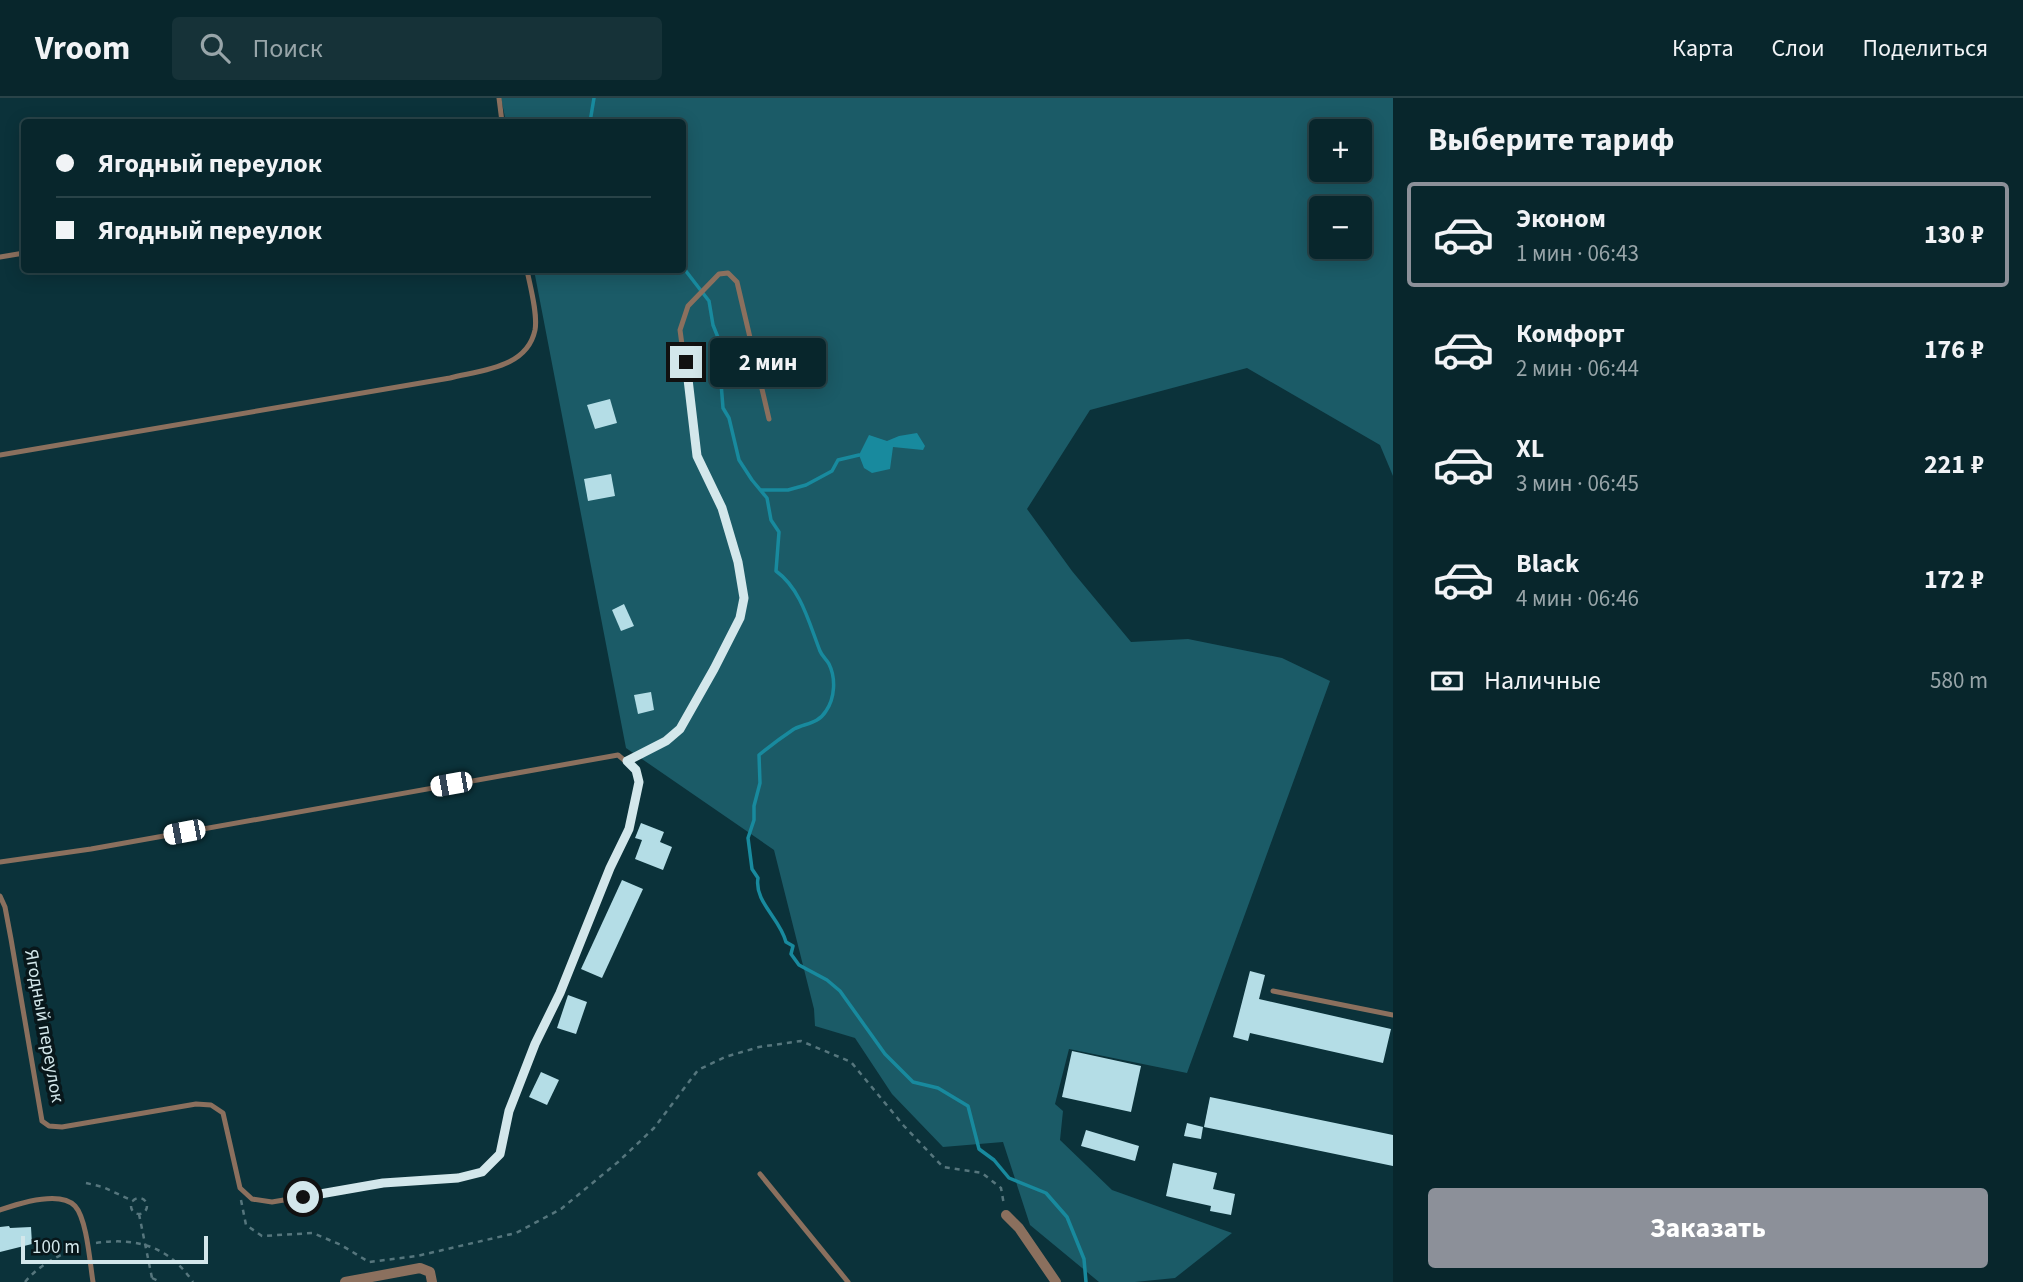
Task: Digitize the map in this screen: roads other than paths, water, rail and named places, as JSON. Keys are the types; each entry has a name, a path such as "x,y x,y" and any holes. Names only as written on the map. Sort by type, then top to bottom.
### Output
{"street":[{"path":"1006,1215 1019,1228 1056,1282"},
{"path":"345,1282 424,1268 430,1272 432,1282"}],"lane":[{"path":"499,98 502,119"},
{"path":"0,257 21,254"},
{"path":"0,862 91,849 618,755 627,761 666,741 680,729 714,669 740,618 744,598 738,562 722,508 697,456 680,330 688,306 719,274 727,272 737,282 769,419"},
{"path":"0,455 424,382 505,365 527,351 536,328 527,273"},
{"name":"Ягодный переулок","path":"0,896 5,907 11,939 42,1121 49,1126 62,1127 196,1104 212,1105 223,1113 240,1188 253,1199 272,1202 383,1183 458,1178 482,1172 500,1154 509,1111 535,1044 560,993 610,868 629,829 639,782 636,770 627,761"},
{"path":"1273,991 1393,1015"},
{"path":"760,1174 848,1282"},
{"path":"0,1210 23,1201 65,1199 81,1216 93,1282"}],"waterway":[{"path":"590,119 594,98"},
{"path":"686,271 709,301 713,325 723,350 720,370 723,408 729,418 739,460 767,498 771,520 779,532 776,571 785,578 798,597 833,675 834,688 829,706 823,715 816,721 794,729 759,755 760,783 748,838 752,869 758,878 760,895 779,925 786,942 793,946 791,954 799,965 827,980 840,991 885,1054 913,1082 938,1088 968,1106 979,1149 994,1160 1009,1178 1046,1193 1067,1217 1084,1259 1086,1282"},
{"path":"761,490 788,490 806,485 832,471 838,460 859,455"}]}
